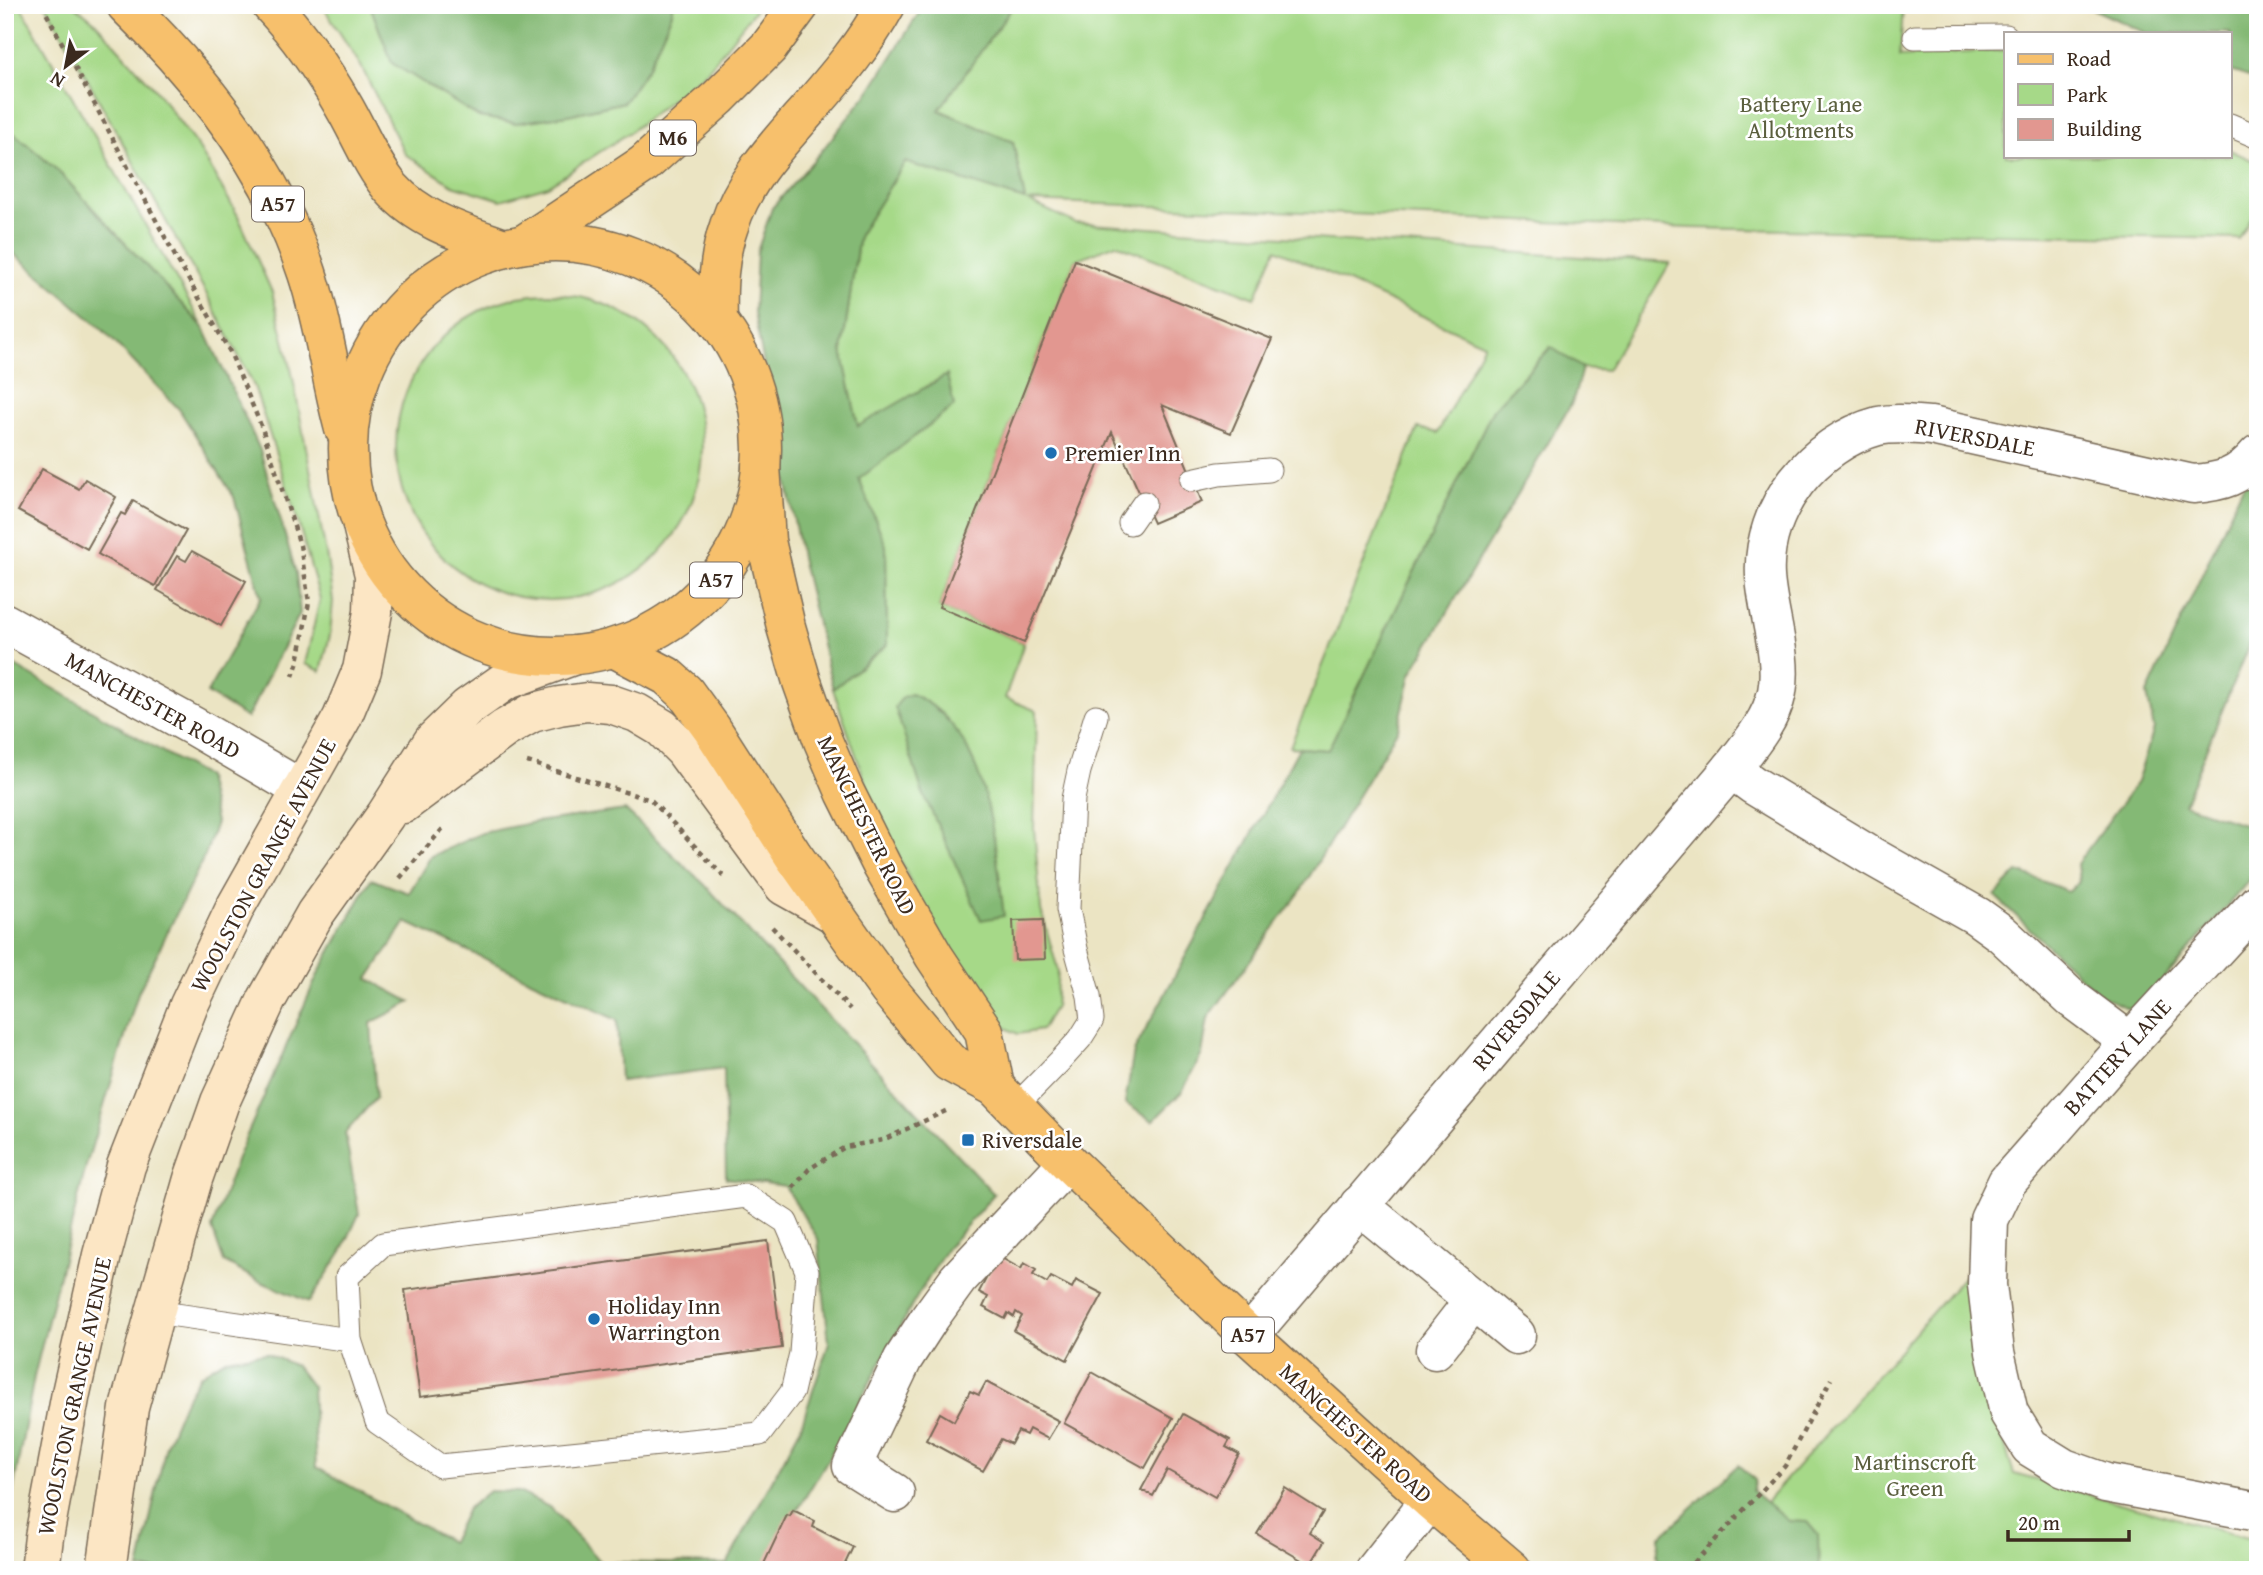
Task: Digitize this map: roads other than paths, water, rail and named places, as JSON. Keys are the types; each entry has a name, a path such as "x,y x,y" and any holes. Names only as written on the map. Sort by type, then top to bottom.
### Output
{"main road":[{"name":"A57","path":"126,5 179,63 227,122 258,168 283,213 306,271 323,328 334,392 348,444"},
{"name":"A57","path":"271,5 318,66 392,189 431,219 514,246"},
{"name":"M6","path":"514,246 644,164 719,97 769,47 800,5"},
{"path":"718,321 717,289 721,257 728,226 739,200 753,175 859,48 886,5"},
{"name":"A57","path":"557,242 594,246 629,256 661,271 691,293 718,321 749,377 758,410 761,466 754,505 732,556 715,580 673,619 650,633 614,648 575,655 531,654 496,647 468,637 443,623 418,604 386,568 362,525 351,486 348,444 356,389 368,359 403,308 423,289 471,260 514,246 557,242"},
{"name":"MANCHESTER ROAD","path":"761,466 766,541 786,627 823,741 882,866 934,956 984,1031 1005,1097"},
{"name":"WOOLSTON GRANGE AVENUE","path":"40,1570 71,1393 102,1255 126,1166 189,1005 236,906 351,697 362,670 373,612 374,575 362,525"},
{"name":"MANCHESTER ROAD","path":"614,648 667,676 685,692 793,855 889,990 949,1062 1005,1097 1068,1162 1249,1335 1430,1500 1512,1570"},
{"path":"106,1570 129,1408 155,1312 193,1179 220,1102 267,999 315,914 385,817 433,741 468,707 505,681 575,655"},
{"path":"385,817 504,729 532,713 587,702 611,704 637,713 662,728 684,750 784,886 836,915"}],"street":[{"name":"RIVERSDALE","path":"1249,1335 1757,736 1774,703 1779,677 1764,574 1767,548 1774,519 1785,497 1817,459 1839,443 1880,426 1904,424 1931,426 2193,484 2217,482 2234,475 2258,454"},
{"name":"MANCHESTER ROAD","path":"5,623 193,726 301,789"},
{"path":"1731,769 1752,785 1835,835 1977,916 2002,934 2071,998 2130,1042"},
{"name":"BATTERY LANE","path":"2258,903 2130,1042 2007,1182 1989,1220 1987,1285 1995,1352 2010,1413 2030,1447 2064,1468 2106,1483 2258,1512"},
{"path":"895,1493 852,1466 903,1359 958,1279 1068,1162"},
{"path":"1359,1205 1516,1335"},
{"path":"1434,1350 1474,1300"},
{"path":"1375,1570 1430,1500"}],"lane":[{"path":"1915,37 2004,36"},
{"path":"2232,126 2258,136"},
{"path":"1192,480 1219,474 1269,470"},
{"path":"1130,523 1144,503"},
{"path":"1005,1097 1067,1054 1092,1020 1089,996 1068,909 1073,799 1096,716"},
{"path":"746,1196 786,1222 807,1271 801,1353 792,1392 760,1434 440,1466 377,1422 350,1340 347,1276 383,1244 746,1196"},
{"path":"155,1312 350,1340"}],"place":[{"name":"Premier Inn","path":"1051,453"},
{"name":"Riversdale","path":"968,1140"},
{"name":"Holiday Inn Warrington","path":"594,1319"}],"park label":[{"name":"Battery Lane Allotments","path":"1801,117"},
{"name":"Martinscroft Green","path":"1915,1475"}]}
